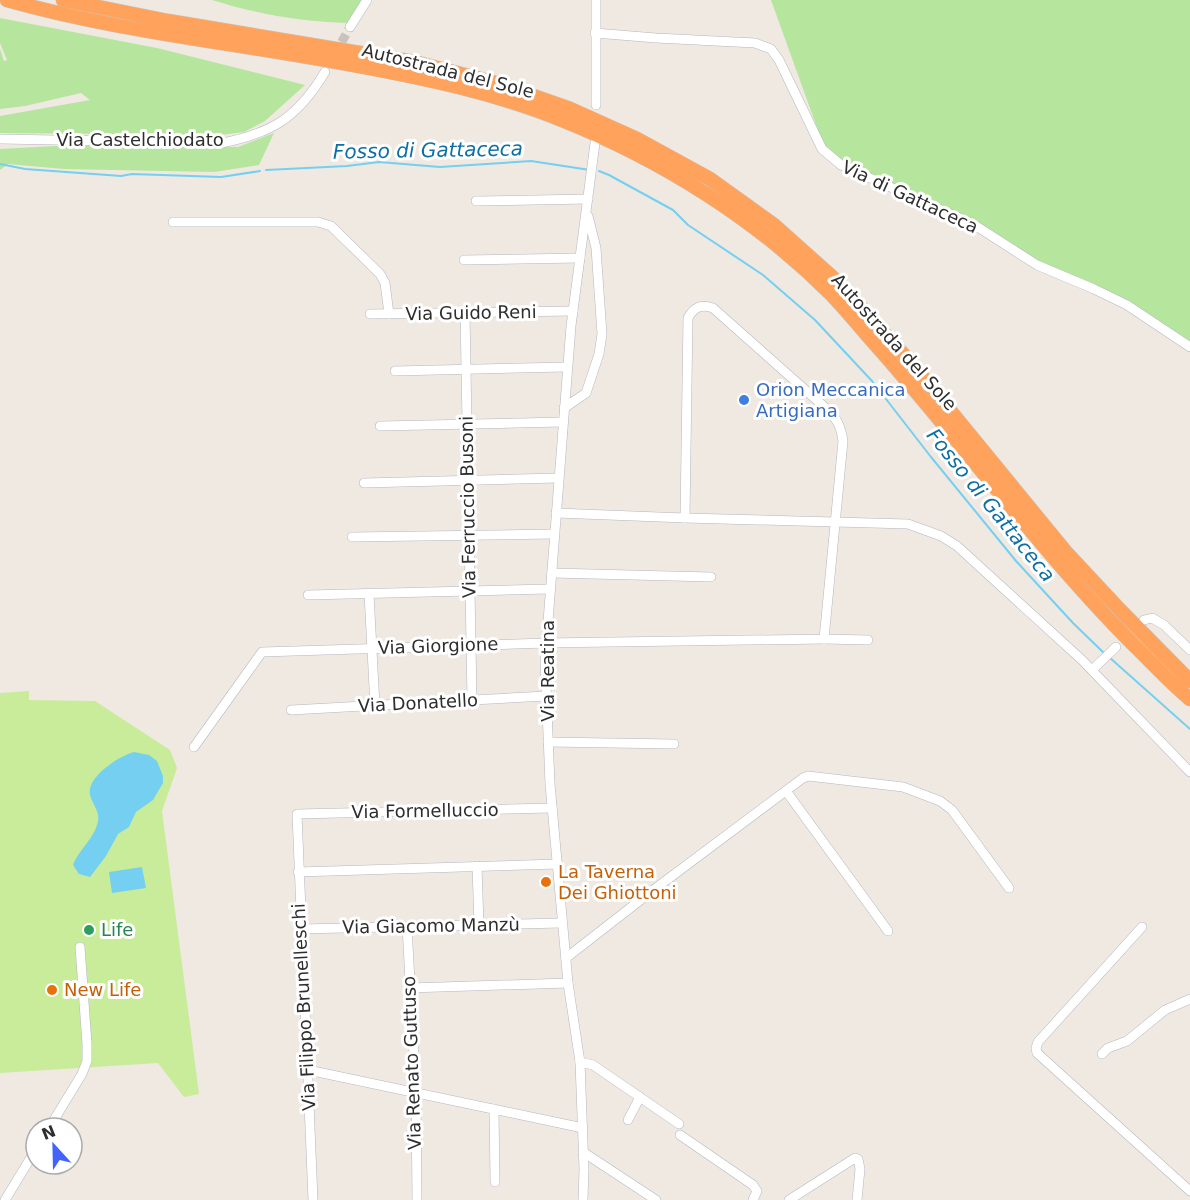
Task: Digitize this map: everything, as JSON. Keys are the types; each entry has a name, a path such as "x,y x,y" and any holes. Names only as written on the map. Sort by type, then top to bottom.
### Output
{"highway":[{"name":"Autostrada del Sole","path":"7,0 168,34 380,70 491,96 561,120 628,150 698,188 764,235 832,295 900,371 1056,561 1101,612 1190,699"},
{"name":"Autostrada del Sole","path":"63,0 180,23 414,62 496,83 568,108 637,139 710,179 774,225 840,284 911,363 1065,551 1190,681"}],"street":[{"path":"350,27 367,0"},
{"path":"596,0 596,105"},
{"name":"Via di Gattaceca","path":"595,33 755,43 771,49 779,60 822,149 841,165 973,224 1037,265 1127,305 1190,347"},
{"name":"Via Castelchiodato","path":"0,139 222,142 239,139 259,134 289,117 311,93 325,72"},
{"name":"Via Reatina","path":"583,1200 580,1062 568,983 552,808 546,696 546,643 567,367 596,143"},
{"path":"476,201 588,199"},
{"path":"564,408 586,393 599,354 602,334 596,248 586,210"},
{"path":"173,222 318,222 331,226 380,274 385,284 389,314"},
{"path":"464,260 580,258"},
{"path":"685,518 688,318 698,306 705,305 713,308 836,418 842,430 843,441 824,639"},
{"name":"Via Guido Reni","path":"370,314 573,311"},
{"name":"Via Ferruccio Busoni","path":"465,313 472,700"},
{"path":"395,371 567,367"},
{"path":"380,426 563,422"},
{"path":"364,483 558,478"},
{"path":"556,513 908,524 941,536 957,546 1092,670 1190,772"},
{"path":"352,537 554,534"},
{"path":"552,573 711,577"},
{"path":"308,595 550,589"},
{"path":"369,594 375,706"},
{"path":"1144,620 1152,618 1160,622 1190,650"},
{"name":"Via Giorgione","path":"194,747 262,652 546,643 868,640"},
{"path":"1092,670 1116,647"},
{"name":"Via Donatello","path":"291,710 546,696"},
{"path":"548,742 675,744"},
{"path":"566,958 803,778 815,776 898,786 936,799 952,810 1009,888"},
{"path":"786,791 888,930"},
{"name":"Via Formelluccio","path":"297,814 552,808"},
{"name":"Via Filippo Brunelleschi","path":"297,814 313,1200"},
{"path":"298,872 558,864"},
{"path":"477,866 479,925"},
{"name":"Via Giacomo Manzù","path":"301,929 562,923"},
{"name":"Via Renato Guttuso","path":"407,926 416,1092 417,1200"},
{"path":"1142,927 1038,1042 1036,1048 1037,1053 1190,1191"},
{"path":"56,1116 82,1074 87,1061 80,947"},
{"path":"409,988 568,983"},
{"path":"1102,1054 1108,1048 1127,1041 1165,1010 1190,999"},
{"path":"580,1062 593,1065 640,1097 753,1185 757,1191 753,1200"},
{"path":"308,1070 583,1128"},
{"path":"628,1120 640,1097"},
{"path":"494,1109 495,1182"},
{"path":"583,1152 657,1200"},
{"path":"789,1200 855,1158 859,1161 861,1168 857,1200"},
{"path":"5,1200 24,1169"}],"green space":[{"path":"212,0 361,0 348,23 279,16"},
{"path":"771,0 1190,0 1190,345 1025,256 1007,242 841,163 824,147"},
{"path":"0,18 157,48 305,85 265,121 244,132 221,135 0,133 0,116 90,100 81,93 25,106 0,109 0,49 4,61 7,60 0,43"},
{"path":"274,133 259,165 214,172 64,169 8,164 0,170 0,149 74,145 238,147"},
{"name":"Life","path":"29,691 29,700 95,701 170,750 177,768 162,811 199,1094 184,1097 158,1063 0,1073 0,693"}],"water":[{"path":"134,752 149,755 157,761 163,776 163,783 153,800 136,812 129,827 118,834 106,856 90,877 79,874 73,865 94,833 98,821 97,811 90,795 93,781 112,763"},
{"path":"142,867 146,888 112,893 109,872"}],"waterway":[{"name":"Fosso di Gattaceca","path":"266,170 379,162 440,167 531,161 590,170"},
{"name":"Fosso di Gattaceca","path":"0,164 25,169 121,176 132,174 221,177 260,171"},
{"name":"Fosso di Gattaceca","path":"599,171 673,210 688,225 763,275 815,320 872,381 1016,561 1105,654"},
{"name":"Fosso di Gattaceca","path":"1109,657 1190,729"}],"tunnel":[{"path":"335,54 350,27"}],"place":[{"name":"Orion Meccanica Artigiana","path":"744,400"},
{"name":"La Taverna Dei Ghiottoni","path":"546,882"},
{"name":"Life","path":"89,930"},
{"name":"New Life","path":"52,990"}]}
